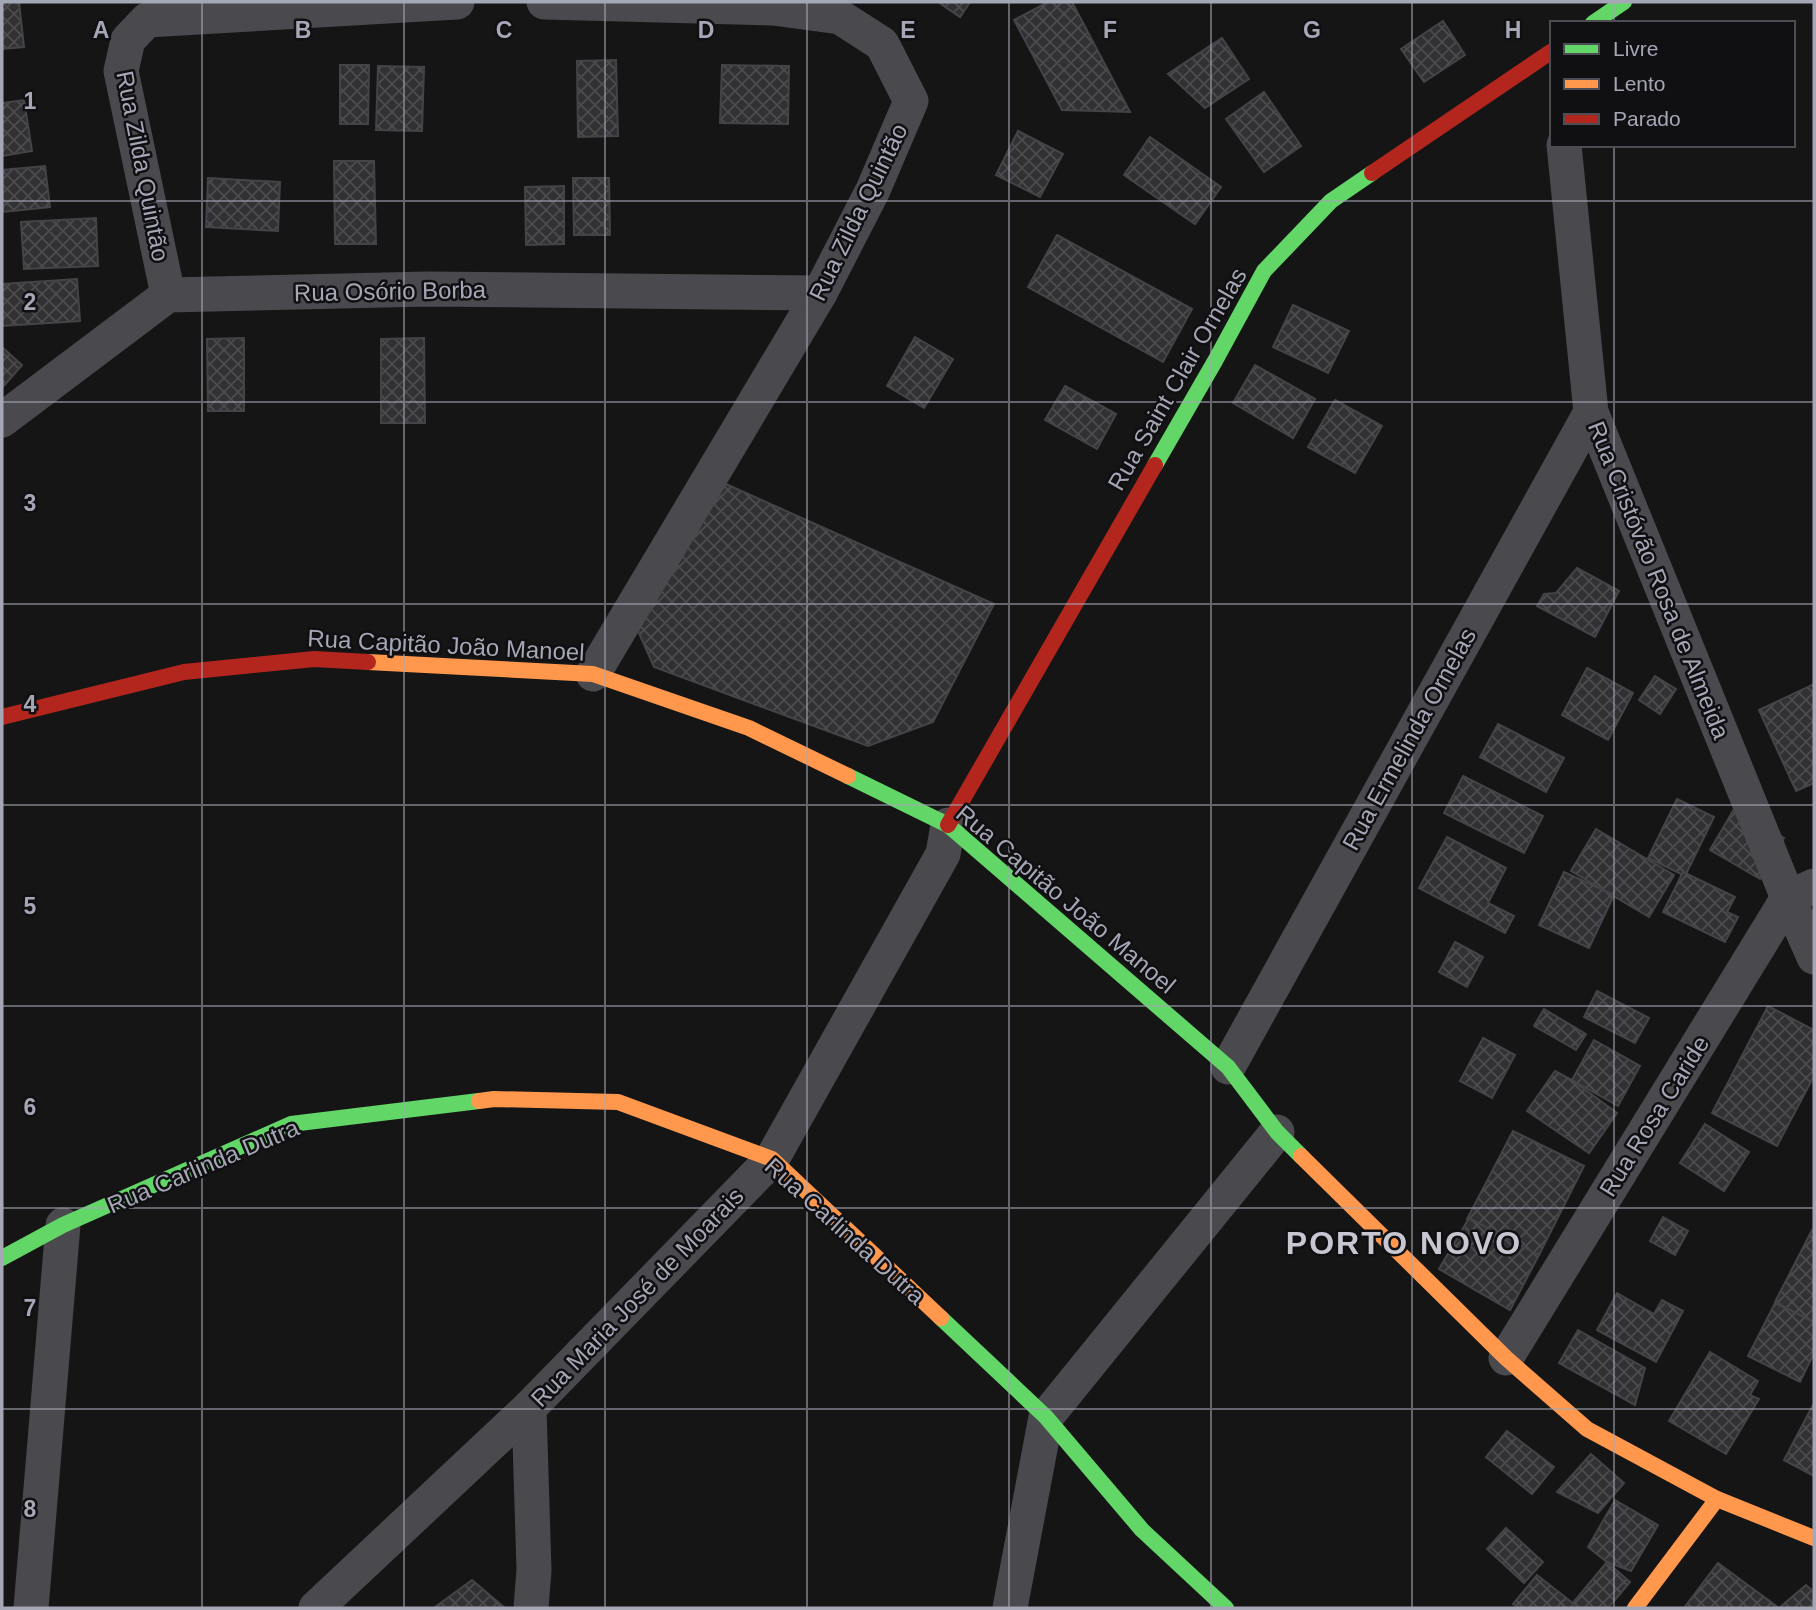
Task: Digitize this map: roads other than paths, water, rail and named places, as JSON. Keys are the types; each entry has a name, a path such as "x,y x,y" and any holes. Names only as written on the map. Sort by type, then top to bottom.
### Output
{"street":[{"name":"Rua Zilda Quintão","path":"168,295 121,71 128,40 147,20 457,2"},
{"name":"Rua Zilda Quintão","path":"544,2 773,8 840,17 882,44 911,100 873,190 820,293 593,674"},
{"path":"1596,21 1624,2"},
{"name":"Rua Saint Clair Ornelas","path":"948,825 1264,271 1331,201 1550,52"},
{"name":"Rua Cristóvão Rosa de Almeida","path":"1564,147 1591,412 1801,892 1814,957"},
{"name":"Rua Osório Borba","path":"168,295 428,289 820,293"},
{"path":"2,420 168,295"},
{"name":"Rua Ermelinda Ornelas","path":"1228,1067 1591,412"},
{"name":"Rua Capitão João Manoel","path":"2,717 184,672 314,659 593,674 749,728 948,825 1228,1067 1277,1132 1506,1358 1587,1429 1717,1499 1814,1538"},
{"name":"Rua Maria José de Moarais","path":"316,1608 529,1408 772,1159 943,854 948,825"},
{"name":"Rua Rosa Caride","path":"1506,1358 1801,892"},
{"name":"Rua Carlinda Dutra","path":"2,1258 62,1225 291,1124 495,1099 618,1102 772,1159 1046,1417 1142,1530 1226,1608"},
{"path":"1010,1608 1046,1417 1277,1132"},
{"path":"31,1608 62,1225"},
{"path":"529,1408 534,1570 531,1608"},
{"path":"1635,1608 1717,1499"}],"district":[{"name":"PORTO NOVO","path":"1404,1243"}]}
